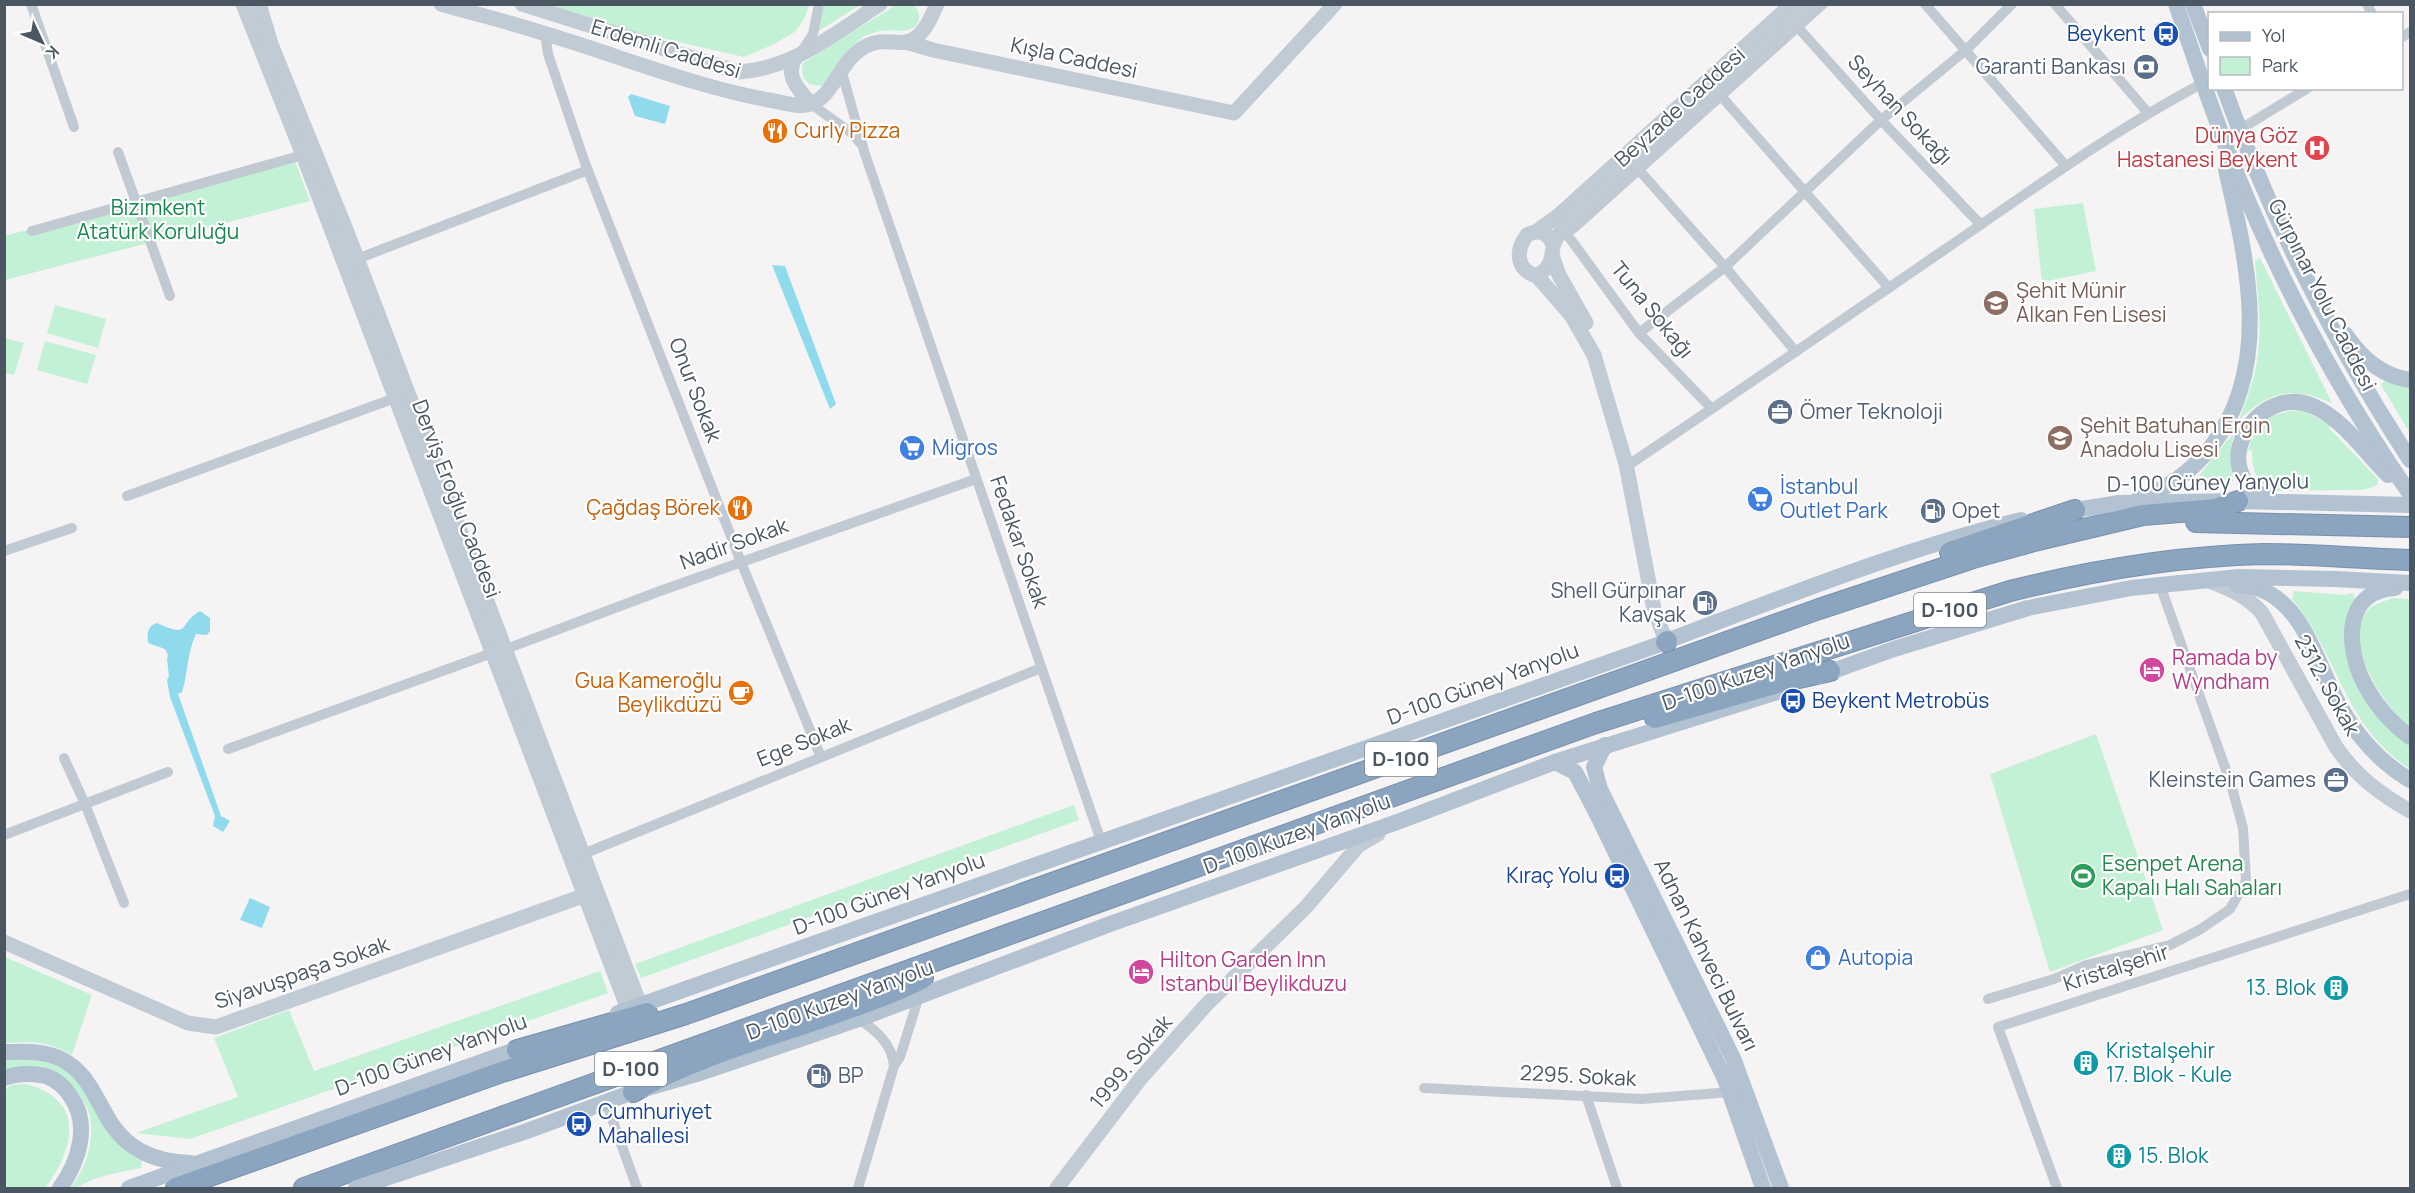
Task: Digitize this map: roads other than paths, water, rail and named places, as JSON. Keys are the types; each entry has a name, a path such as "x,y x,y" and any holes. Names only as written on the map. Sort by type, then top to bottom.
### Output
{"highway":[{"path":"2082,530 2144,515 2216,509 2238,501"},
{"path":"1819,609 1842,593 1868,581 2075,510"},
{"name":"D-100","path":"176,1188 521,1065 686,1014 795,976 1819,609 2002,549 2082,530 2187,522 2410,527"},
{"name":"D-100","path":"304,1188 1518,751 1684,694 2010,591 2060,577 2168,561 2250,555 2313,555 2404,560"},
{"path":"1518,751 1575,740 1780,682 1830,671"},
{"path":"633,1092 651,1081 702,1061 861,1005 915,982 960,953"},
{"path":"517,1050 757,982 795,976"}],"main road":[{"name":"Derviş Eroğlu Caddesi","path":"243,4 309,154 351,261 634,1007"},
{"name":"Derviş Eroğlu Caddesi","path":"259,4 309,154"},
{"name":"Erdemli Caddesi","path":"441,4 545,33 741,95 800,106 811,104"},
{"name":"Erdemli Caddesi","path":"522,4 738,72 773,67 796,57 880,4"},
{"path":"922,4 926,8 929,20"},
{"path":"906,42 916,38 937,4"},
{"name":"Kışla Caddesi","path":"811,104 827,92 841,69 856,53 885,40 906,42 933,50 1234,113 1335,4"},
{"path":"1630,463 1594,355 1571,315 1537,276 1526,271 1518,259 1523,240 1527,235 1537,231 1559,215 1792,4"},
{"path":"1537,276 1549,266 1558,242 1578,214 1795,24 1811,4"},
{"path":"2166,4 2187,36"},
{"name":"Gürpınar Yolu Caddesi","path":"2176,4 2216,119 2251,207 2293,295 2337,376 2409,496"},
{"path":"2193,4 2208,44"},
{"path":"796,57 791,69 792,78 811,104"},
{"name":"Gürpınar Yolu Caddesi","path":"2225,90 2239,130 2273,209 2315,295 2364,387 2410,460"},
{"path":"2236,90 2240,102 2239,130"},
{"path":"2119,503 2139,499 2165,488 2204,455 2229,420 2240,393 2247,366 2250,306 2241,231 2216,119"},
{"path":"1537,231 1558,242"},
{"path":"1558,242 1554,266 1589,328 1615,396 1665,637"},
{"path":"2315,295 2365,358 2389,375 2410,380"},
{"path":"2289,503 2269,499 2251,490 2241,475 2239,460 2240,444 2246,430 2254,420 2269,409 2288,403 2309,405 2331,417 2352,435 2409,496"},
{"name":"D-100 Güney Yanyolu","path":"129,1188 1101,841 1300,773 1665,637 1905,553 1991,527 2119,503 2238,501 2357,505 2409,496"},
{"name":"D-100 Kuzey Yanyolu","path":"356,1188 527,1131 633,1092 700,1073 859,1019 1110,924 1400,821 1555,762 1729,709 1894,649 2028,608 2096,594 2239,577 2285,577 2410,585"},
{"path":"2209,581 2259,588 2286,607 2302,629 2340,706 2355,730 2386,764 2410,780"},
{"name":"2312. Sokak","path":"2209,581 2232,589 2252,601 2271,627 2321,721 2350,766 2376,791 2410,811"},
{"path":"2410,585 2374,593 2364,601 2355,612 2352,634 2357,666 2363,681 2381,709 2410,737"},
{"name":"Adnan Kahveci Bulvarı","path":"1605,745 1594,767 1600,789 1732,1058 1763,1188"},
{"name":"Adnan Kahveci Bulvarı","path":"1555,762 1571,769 1582,783 1738,1090 1781,1188"},
{"name":"1999. Sokak","path":"1057,1188 1141,1078 1206,1005 1306,908 1359,844 1400,821"},
{"name":"Siyavuşpaşa Sokak","path":"4,942 188,1023 216,1027 591,894"},
{"path":"4,1052 37,1052 63,1060 87,1080 114,1129 127,1143 139,1152 154,1158 198,1163"},
{"path":"4,1078 30,1074 52,1078 67,1091 76,1104 81,1123 80,1144 72,1169 60,1188"}],"street":[{"path":"31,4 74,127"},
{"path":"796,57 806,47 813,34 819,4"},
{"name":"Beyzade Caddesi","path":"1558,242 1721,96 1795,24 1823,4"},
{"path":"1925,4 2066,166"},
{"path":"1639,333 1725,267 1881,120 1966,50 2012,4"},
{"path":"2055,4 2148,113"},
{"name":"Seyhan Sokağı","path":"1795,24 1980,225"},
{"name":"Onur Sokak","path":"545,33 548,54 588,170 741,562 821,757"},
{"path":"841,69 864,154"},
{"path":"1630,463 2066,166 2148,113 2203,83"},
{"path":"2239,130 2304,90"},
{"path":"1721,96 1889,288"},
{"path":"811,104 853,134 864,154"},
{"path":"118,152 170,296"},
{"path":"32,231 309,154"},
{"name":"Fedakar Sokak","path":"864,154 1101,841"},
{"path":"351,261 588,170"},
{"path":"1639,170 1796,352"},
{"name":"Tuna Sokağı","path":"1558,242 1639,333 1712,409"},
{"path":"127,496 402,396"},
{"name":"Nadir Sokak","path":"228,749 976,479"},
{"path":"4,551 72,528"},
{"path":"1988,999 2054,980 2086,965 2170,945 2201,929 2230,909 2246,881 2243,828 2231,784 2160,585"},
{"name":"Ege Sokak","path":"577,856 1041,668"},
{"path":"64,758 85,804 124,903"},
{"path":"4,835 168,772"},
{"name":"Kristalşehir","path":"2057,1188 1998,1027 2410,894"},
{"path":"894,1066 900,1057 919,996"},
{"path":"858,1188 894,1066 894,1058 886,1042 859,1019"},
{"name":"2295. Sokak","path":"1424,1088 1642,1099 1738,1090"},
{"path":"1586,1095 1617,1188"},
{"path":"606,1102 637,1188"}],"water":[{"path":"631,94 670,106 665,124 635,116 628,97"},
{"path":"772,265 785,266 836,404 830,409"},
{"path":"200,611 210,618 210,631 207,635 196,634 182,692 178,694 221,816 230,821 223,832 213,826 215,816 170,697 167,680 169,676 168,655 165,649 148,643 148,631 154,624 180,630"},
{"path":"250,898 270,907 262,928 240,920"}],"place":[{"name":"Beykent","path":"2166,34"},
{"name":"Garanti Bankası","path":"2146,67"},
{"name":"Curly Pizza","path":"775,131"},
{"name":"Dünya Göz Hastanesi Beykent","path":"2317,148"},
{"name":"Şehit Münir Alkan Fen Lisesi","path":"1996,303"},
{"name":"Ömer Teknoloji","path":"1780,412"},
{"name":"Şehit Batuhan Ergin Anadolu Lisesi","path":"2060,438"},
{"name":"Migros","path":"912,448"},
{"name":"İstanbul Outlet Park","path":"1760,499"},
{"name":"Çağdaş Börek","path":"740,508"},
{"name":"Opet","path":"1933,511"},
{"name":"Shell Gürpınar Kavşak","path":"1705,603"},
{"name":"Ramada by Wyndham","path":"2152,670"},
{"name":"Gua Kameroğlu Beylikdüzü","path":"741,693"},
{"name":"Beykent Metrobüs","path":"1793,701"},
{"name":"Kleinstein Games","path":"2336,780"},
{"name":"Kıraç Yolu","path":"1617,876"},
{"name":"Esenpet Arena Kapalı Halı Sahaları","path":"2083,876"},
{"name":"Autopia","path":"1818,958"},
{"name":"Hilton Garden Inn Istanbul Beylikduzu","path":"1141,972"},
{"name":"13. Blok","path":"2336,988"},
{"name":"Kristalşehir 17. Blok - Kule","path":"2086,1063"},
{"name":"BP","path":"819,1076"},
{"name":"Cumhuriyet Mahallesi","path":"579,1124"},
{"name":"15. Blok","path":"2119,1156"}],"park label":[{"name":"Bizimkent Atatürk Koruluğu","path":"158,220"}]}
